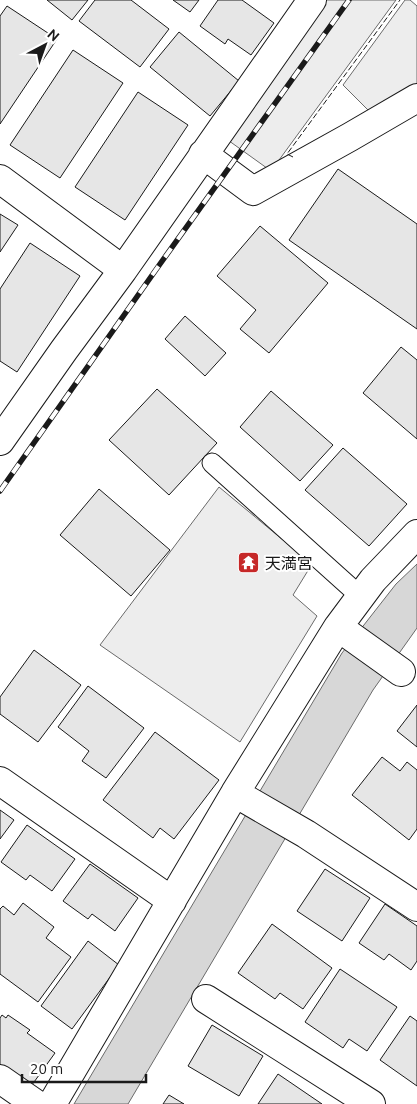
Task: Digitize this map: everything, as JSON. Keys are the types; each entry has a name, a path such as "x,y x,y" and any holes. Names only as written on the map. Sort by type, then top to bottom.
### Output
{"street":[{"path":"0,441 123,270 203,154 302,4"},
{"path":"203,154 254,191 417,98"},
{"path":"0,179 123,270"},
{"path":"52,1104 172,901 241,797 344,631 360,596 417,534"},
{"path":"344,631 398,669"},
{"path":"0,781 172,901"},
{"path":"241,797 306,834 417,907"},
{"path":"206,999 371,1104"},
{"path":"0,1079 36,1104"}],"lane":[{"path":"212,463 360,596"}],"shaded area":[{"path":"326,0 396,0 271,171 225,138"},
{"path":"405,0 410,0 417,6 417,85 370,112 343,85"},
{"path":"219,487 312,564 293,595 317,616 240,742 100,645"},
{"path":"417,564 417,628 373,690 128,1104 74,1104 342,653 396,584"}],"building":[{"path":"47,0 88,0 72,20"},
{"path":"95,0 131,0 169,29 140,67 79,21"},
{"path":"173,0 199,0 190,12"},
{"path":"218,0 242,0 274,23 251,55 228,39 225,44 200,26"},
{"path":"7,6 57,39 0,124 0,16"},
{"path":"179,32 239,81 210,116 150,67"},
{"path":"73,50 123,83 60,178 10,145"},
{"path":"138,92 188,125 125,220 75,187"},
{"path":"338,169 417,224 417,329 289,240"},
{"path":"0,214 18,225 0,252"},
{"path":"260,226 328,283 269,353 240,329 256,310 217,276"},
{"path":"30,243 80,276 17,372 0,361 0,289"},
{"path":"185,316 226,353 205,376 165,339"},
{"path":"401,347 417,360 417,439 363,393"},
{"path":"157,389 217,443 169,495 109,440"},
{"path":"271,391 333,445 300,481 240,427"},
{"path":"343,448 407,504 369,546 305,490"},
{"path":"99,489 170,550 131,596 60,535"},
{"path":"34,650 81,685 38,742 0,714 0,697"},
{"path":"88,686 144,728 106,778 82,761 89,751 58,727"},
{"path":"417,705 417,747 397,731"},
{"path":"155,732 219,780 174,839 160,828 153,838 103,800"},
{"path":"382,757 400,771 407,762 417,770 417,829 409,840 352,795"},
{"path":"0,810 14,820 0,839"},
{"path":"27,825 75,859 52,891 30,875 26,880 1,862"},
{"path":"90,864 138,898 115,931 92,914 88,919 63,901"},
{"path":"325,869 370,898 342,941 297,911"},
{"path":"23,903 54,927 46,938 71,957 38,1002 0,974 0,909 3,906 14,915"},
{"path":"385,904 417,926 417,961 411,970 389,954 384,960 359,943"},
{"path":"272,924 332,968 303,1009 280,993 275,999 238,973"},
{"path":"88,941 119,965 72,1029 41,1006"},
{"path":"340,969 397,1007 367,1051 349,1039 343,1048 305,1022"},
{"path":"2,1015 6,1018 8,1015 30,1030 27,1033 55,1053 29,1089 0,1069 0,1018"},
{"path":"410,1016 417,1021 417,1086 380,1060"},
{"path":"212,1025 263,1056 239,1096 188,1066"},
{"path":"278,1074 322,1104 258,1104"},
{"path":"169,1095 184,1104 163,1104"}],"railway":[{"path":"0,491 349,0"}],"fence":[{"path":"293,157 287,154 400,0"}],"place":[{"name":"天満宮","path":"249,563"}]}
